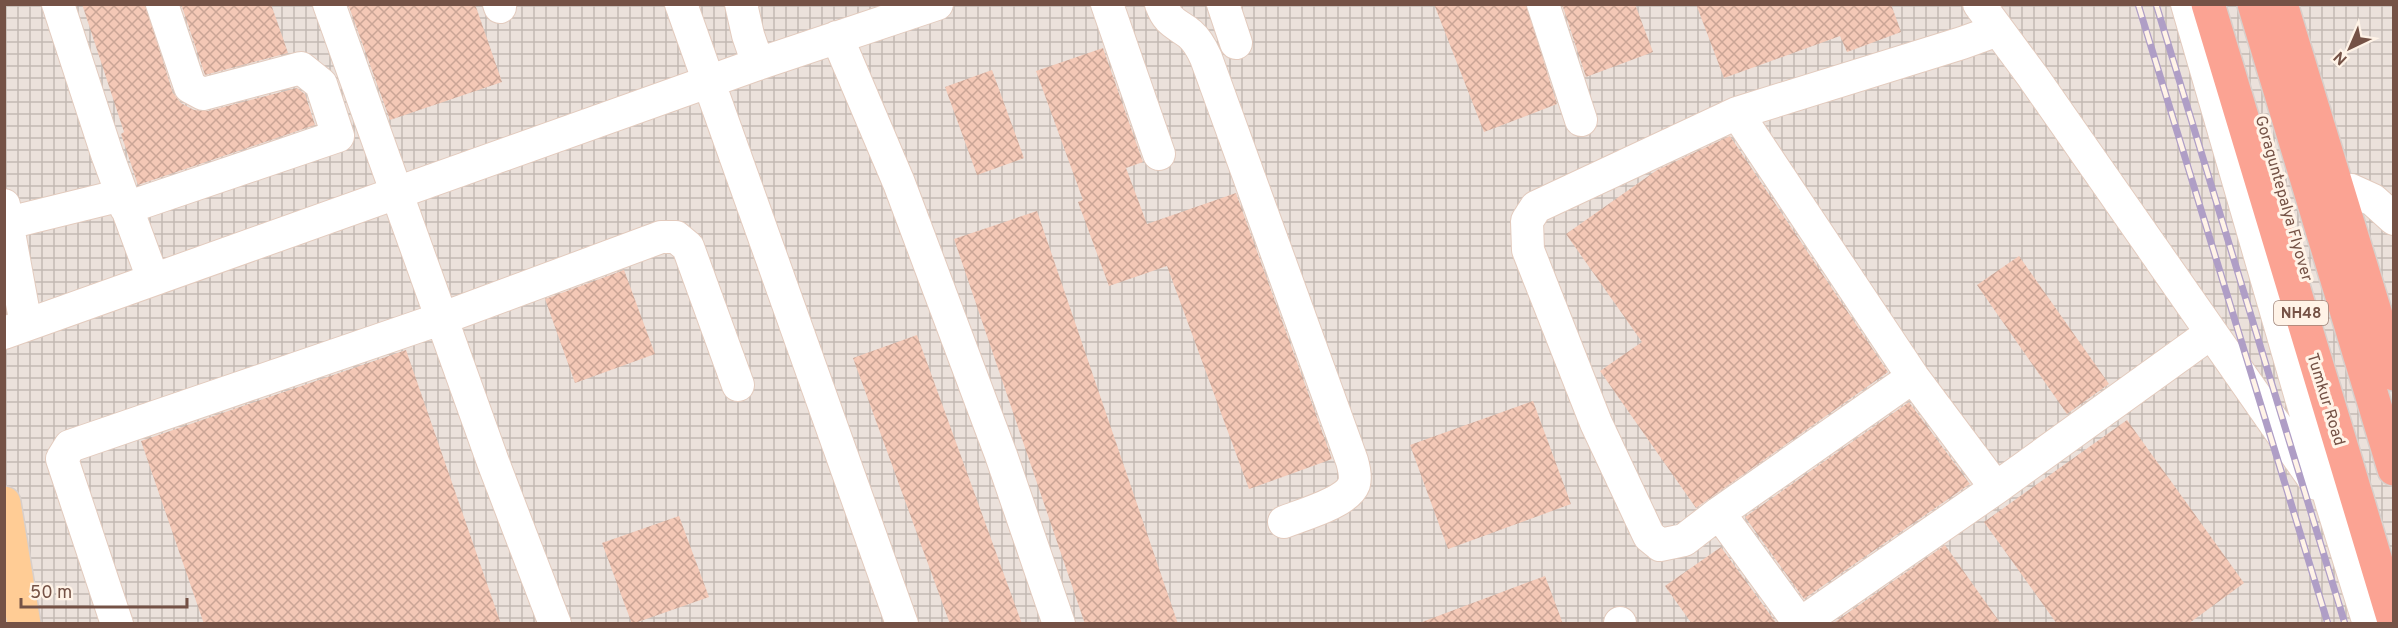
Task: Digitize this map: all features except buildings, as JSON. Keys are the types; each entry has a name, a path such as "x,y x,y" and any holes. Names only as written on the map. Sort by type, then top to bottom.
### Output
{"highway":[{"name":"Tumkur Road","path":"2208,4 2394,621"},
{"name":"Goraguntepalya Flyover","path":"2228,4 2394,564"},
{"name":"Goraguntepalya Flyover","path":"2254,4 2394,469"},
{"path":"2281,4 2394,375"}],"main road":[{"path":"4,503 24,624"}],"street":[{"path":"58,4 124,201 153,279"},
{"path":"162,4 190,87 203,94 301,68 321,84 338,136 124,201 6,214 15,329 395,192 936,4"},
{"path":"329,4 493,462 555,624"},
{"path":"681,4 902,624"},
{"path":"741,4 758,64"},
{"path":"1107,4 1159,154"},
{"path":"1161,4 1170,21 1191,35 1206,58 1352,461 1354,484 1348,493 1335,502 1284,522"},
{"path":"1222,4 1236,43"},
{"path":"1543,4 1581,120"},
{"path":"1979,4 2332,505"},
{"path":"2187,4 2368,624"},
{"path":"2297,4 2351,190 2392,315"},
{"path":"1913,377 1684,540 1660,545 1649,536 1596,423 1528,250 1527,221 1536,207 1737,113 1998,30"},
{"path":"837,38 899,183 1002,455 1059,624"},
{"path":"1737,113 1913,377 1996,488"},
{"path":"2351,190 2373,200 2394,219"},
{"path":"117,624 62,459 70,446 443,318 661,237 675,237 688,247 695,261 738,385"},
{"path":"1719,513 1800,624 1996,488 2211,333"}],"shaded area":[{"path":"5,5 2393,5 2393,623 5,623"}],"railway":[{"path":"2138,4 2328,624"},
{"path":"2156,4 2345,624"}]}
